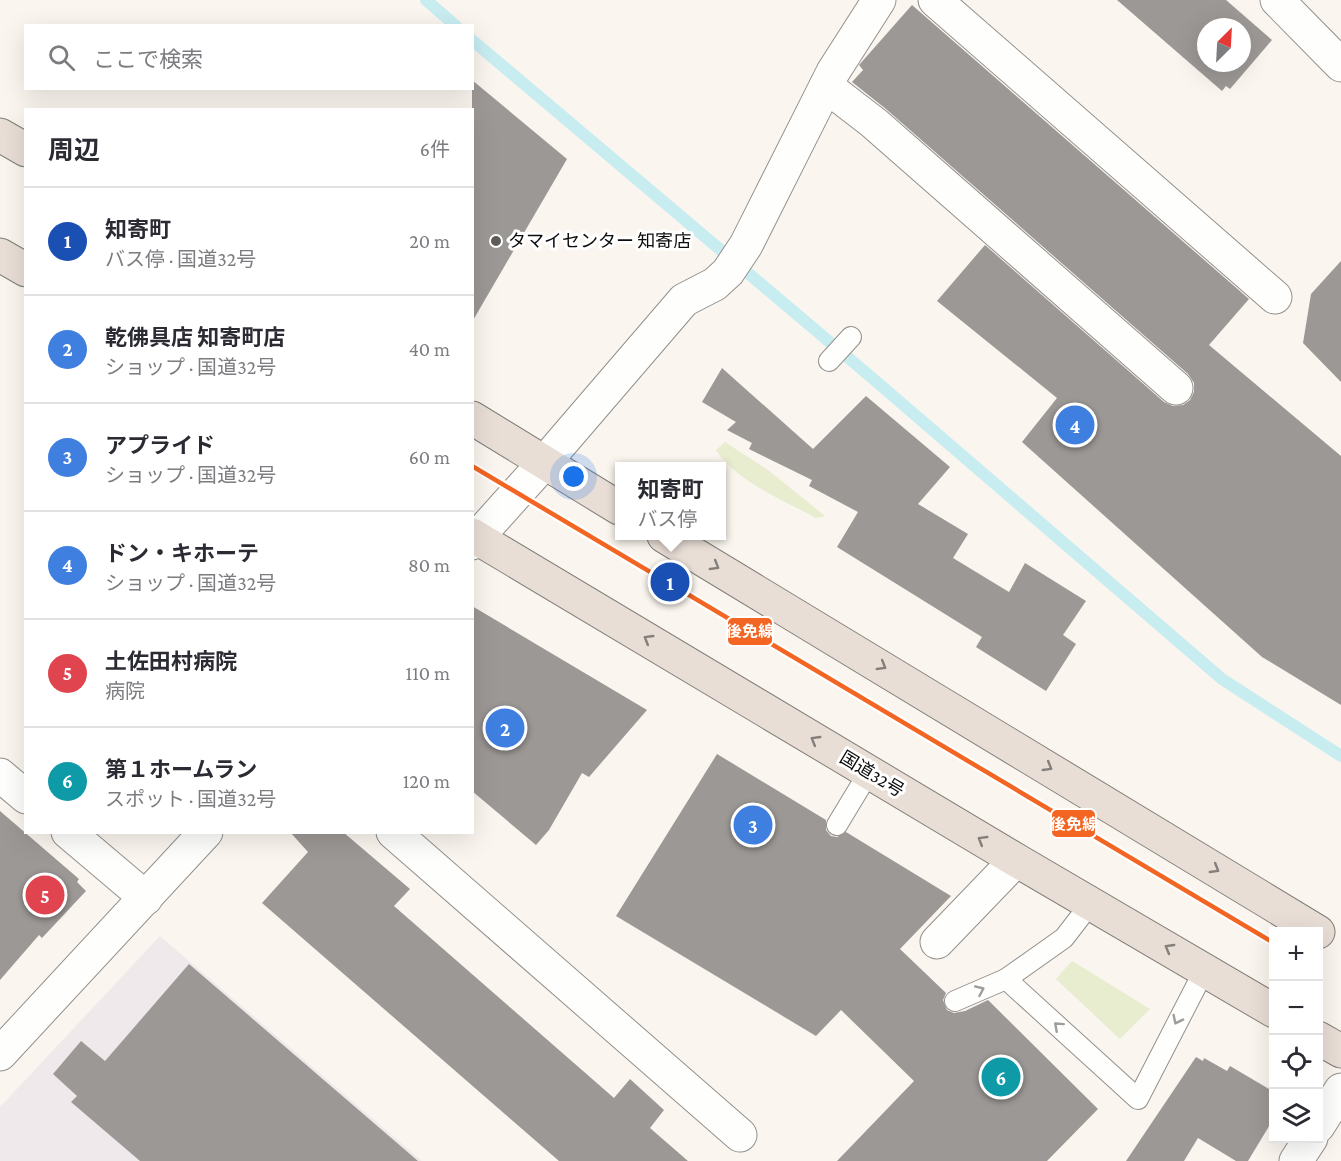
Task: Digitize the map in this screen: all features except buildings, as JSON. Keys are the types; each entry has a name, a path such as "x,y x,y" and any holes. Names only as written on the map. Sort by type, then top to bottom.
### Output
{"highway":[{"path":"0,135 24,149"},
{"path":"0,255 24,269"},
{"path":"474,419 615,506"},
{"name":"国道32号","path":"474,538 1269,1008"},
{"path":"671,540 1310,927"},
{"path":"1323,935 1341,946"},
{"path":"1323,1041 1341,1051"}],"street":[{"path":"474,538 544,463 680,304 715,284 728,272 746,245 826,86 879,0"},
{"path":"935,0 1275,297"},
{"path":"1277,0 1339,60"},
{"path":"826,86 874,123 1176,388"},
{"path":"0,775 24,795"},
{"path":"70,834 146,898"},
{"path":"0,1054 204,834"},
{"path":"395,834 740,1135"},
{"path":"937,942 1016,860"},
{"path":"1323,1118 1341,1090"},
{"path":"1296,1161 1308,1143"}],"lane":[{"path":"830,361 851,337"},
{"path":"837,825 869,772"},
{"path":"955,1001 1006,979 1064,938 1090,903"},
{"path":"1006,979 1138,1099 1205,969"}],"shaded area":[{"path":"160,936 422,1161 0,1161 0,1107"}],"green space":[{"path":"725,442 768,470 825,516 816,518 775,497 735,471 716,450"},
{"path":"1072,961 1150,1009 1120,1039 1056,979"}],"waterway":[{"path":"426,0 454,24"},
{"path":"474,42 871,377 1222,679 1341,756"}],"transit line":[{"name":"後免線","path":"474,467 1269,940"}],"place":[{"name":"タマイセンター 知寄店","path":"496,241"},
{"name":"ドン・キホーテ","path":"1075,425"},
{"name":"知寄町","path":"670,582"},
{"name":"乾佛具店 知寄町店","path":"505,728"},
{"name":"アプライド","path":"753,825"},
{"name":"土佐田村病院","path":"45,895"},
{"name":"第１ホームラン","path":"1001,1077"}]}
